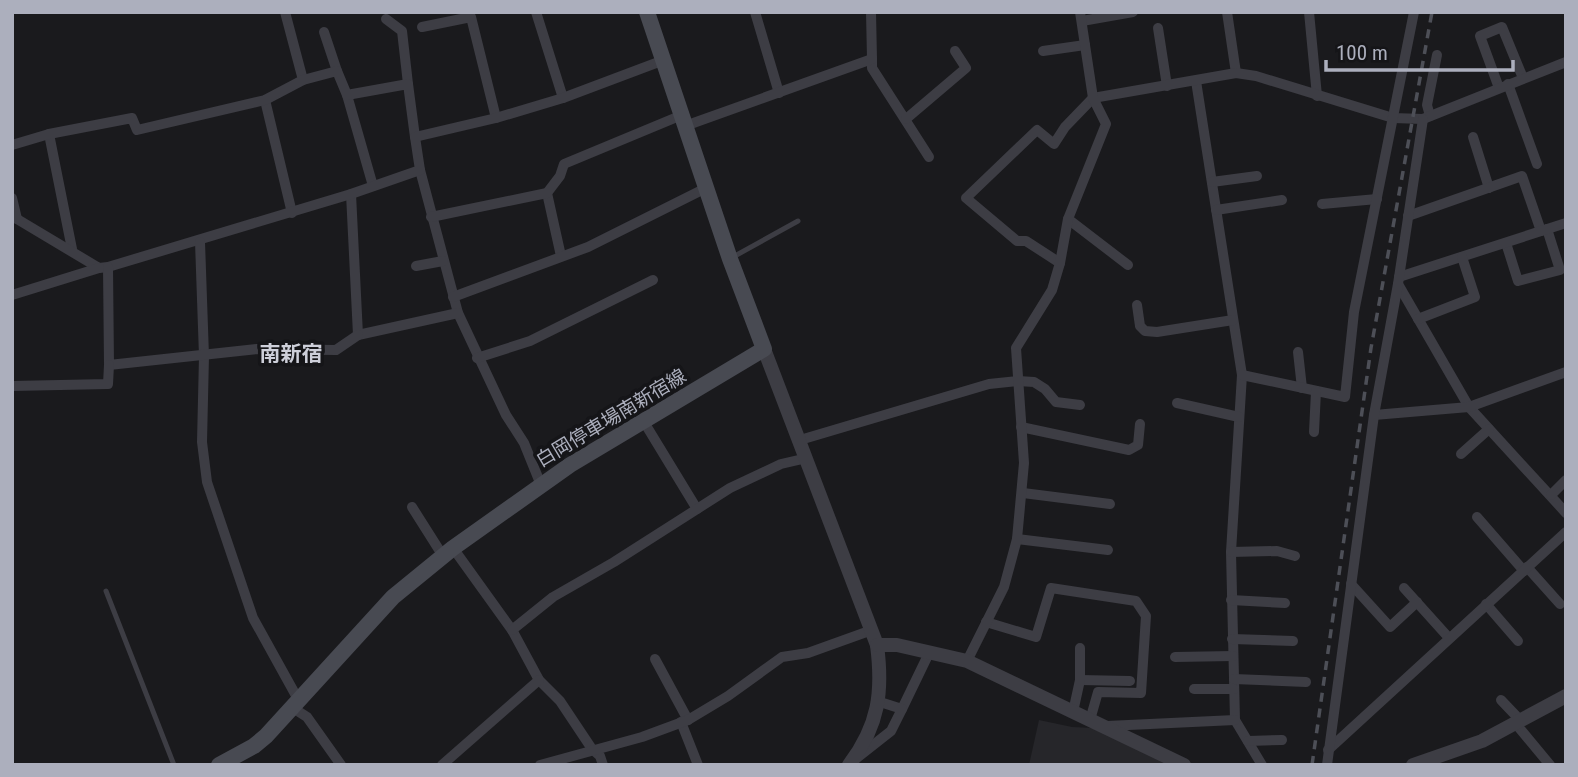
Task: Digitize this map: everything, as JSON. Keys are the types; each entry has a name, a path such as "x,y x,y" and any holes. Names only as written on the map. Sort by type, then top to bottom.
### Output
{"main road":[{"path":"647,12 730,259 764,349"},
{"name":"白岡停車場南新宿線","path":"219,765 254,746 296,705 393,597 448,552 541,485 764,349"}],"street":[{"path":"285,12 303,80"},
{"path":"536,12 563,98"},
{"path":"755,12 779,93"},
{"path":"871,12 872,68 929,157"},
{"path":"967,661 1004,587 1017,539 1024,463 1016,348 1052,290 1068,219 1106,124 1093,98 1081,17 1133,12"},
{"path":"1227,12 1236,74"},
{"path":"1309,12 1317,96"},
{"path":"1242,375 1345,397 1354,312 1414,12"},
{"path":"422,27 471,17 496,118"},
{"path":"386,19 402,32 419,170 458,313 477,358 506,415 524,443 541,485"},
{"path":"1523,78 1502,27 1480,36 1537,164"},
{"path":"1158,28 1167,86"},
{"path":"324,32 347,95 373,186"},
{"path":"1043,51 1085,45"},
{"path":"906,119 966,68 955,51"},
{"path":"1327,765 1374,415 1437,55"},
{"path":"431,218 547,192 560,176 564,164 683,121 779,93 872,59"},
{"path":"415,137 496,118 563,98 664,60"},
{"path":"1060,263 1026,241 1017,240 966,198 1037,130 1054,144 1065,127 1093,98 1236,74 1256,76 1394,118 1427,117 1566,62"},
{"path":"12,145 49,134 132,118 136,130 264,100 303,80 337,71"},
{"path":"1196,81 1242,375 1231,552 1236,720 1262,765"},
{"path":"347,95 408,84"},
{"path":"264,100 292,213"},
{"path":"49,134 72,250"},
{"path":"1472,137 1489,188"},
{"path":"12,295 200,242 419,170"},
{"path":"1212,182 1257,176"},
{"path":"1408,216 1522,176 1560,270 1518,281 1506,243"},
{"path":"453,297 588,247 706,188"},
{"path":"547,192 561,256"},
{"path":"351,194 358,335"},
{"path":"12,198 15,217 104,267"},
{"path":"1322,204 1377,199"},
{"path":"1216,210 1282,200"},
{"path":"1068,219 1128,265"},
{"path":"1398,281 1566,223"},
{"path":"200,242 204,356 202,442 207,482 253,618 296,705 341,765"},
{"path":"1418,319 1475,298 1462,257"},
{"path":"416,266 443,261"},
{"path":"12,386 108,384 104,267"},
{"path":"477,358 530,341 653,280"},
{"path":"1398,281 1469,407 1566,513"},
{"path":"1137,305 1140,326 1145,331 1157,332 1233,320"},
{"path":"109,365 257,349 336,350 358,335 458,313"},
{"path":"764,349 877,645 881,672 880,702 860,751 850,764"},
{"path":"1298,352 1302,388"},
{"path":"1374,415 1469,407 1566,372"},
{"path":"800,440 989,384 1034,382 1060,404 1080,405"},
{"path":"1314,432 1316,391"},
{"path":"1177,404 1239,417"},
{"path":"644,422 697,509"},
{"path":"1021,427 1129,450 1138,445 1140,424"},
{"path":"1461,454 1489,429"},
{"path":"512,630 553,597 614,562 730,488 781,464 807,457"},
{"path":"1551,495 1566,480"},
{"path":"1023,494 1111,505"},
{"path":"412,507 512,630 539,680 560,701 592,749 600,756 603,765"},
{"path":"1477,517 1560,604"},
{"path":"1328,750 1566,532"},
{"path":"1017,539 1108,550"},
{"path":"1231,552 1277,551 1295,556"},
{"path":"1351,584 1390,627 1417,602"},
{"path":"986,622 1036,637 1051,588 1136,601 1146,616 1141,693 1098,692 1090,720"},
{"path":"1404,588 1449,638"},
{"path":"1231,600 1285,603"},
{"path":"1486,604 1518,641"},
{"path":"540,765 642,737 685,721 728,696 782,657 808,653 872,630"},
{"path":"1232,639 1293,641"},
{"path":"877,645 930,651 967,661 1184,765"},
{"path":"1073,712 1080,680 1080,648"},
{"path":"850,764 891,731 930,651"},
{"path":"1175,657 1233,656"},
{"path":"655,659 685,721 698,765"},
{"path":"442,765 539,680"},
{"path":"1080,680 1130,681"},
{"path":"1194,689 1234,684 1306,682"},
{"path":"1413,765 1482,741 1566,696"},
{"path":"1501,700 1550,765"},
{"path":"880,702 902,709"},
{"path":"1104,727 1236,720"},
{"path":"1248,741 1282,740"}],"lane":[{"path":"730,259 798,220"},
{"path":"106,591 174,765"}],"shaded area":[{"path":"1039,720 1093,728 1171,765 1029,765"}],"railway":[{"path":"1312,765 1371,348 1432,12"}],"district":[{"name":"南新宿","path":"291,354"}]}
